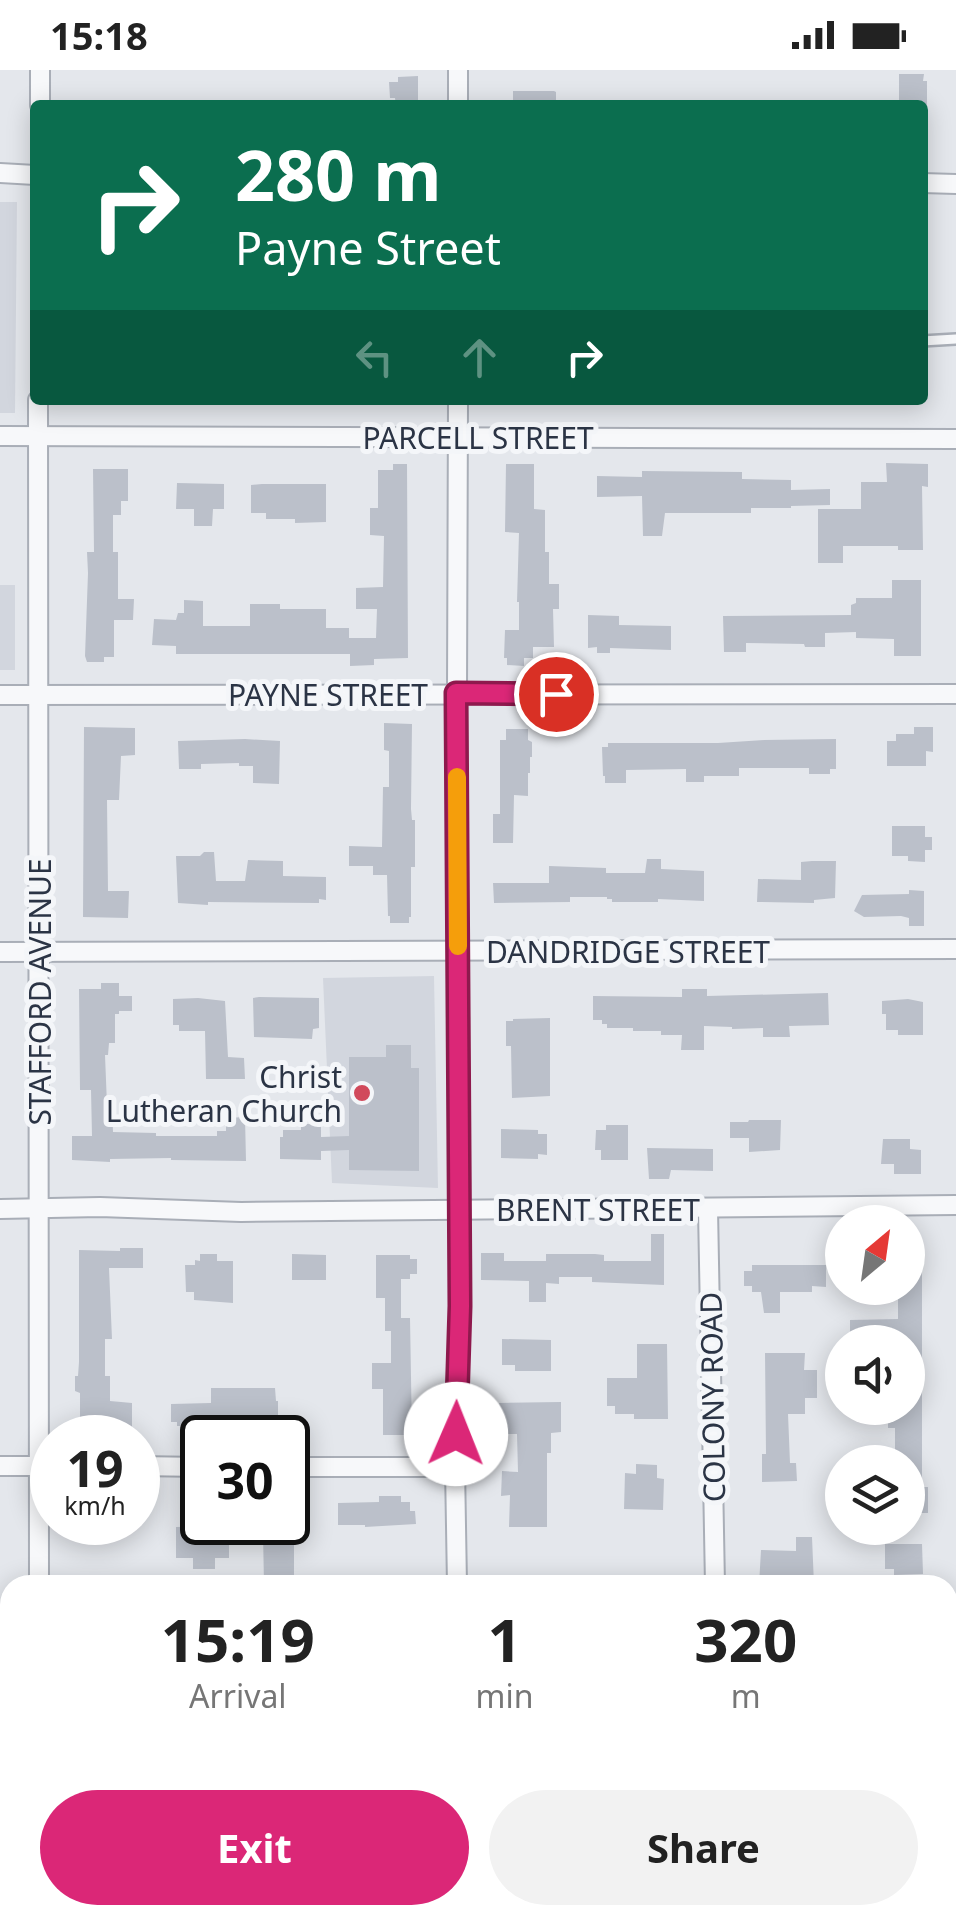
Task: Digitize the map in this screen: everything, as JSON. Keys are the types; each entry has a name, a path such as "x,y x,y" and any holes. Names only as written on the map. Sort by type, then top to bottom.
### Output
{"street":[{"path":"40,70 40,100"},
{"path":"458,70 458,100"},
{"path":"0,174 30,175"},
{"path":"928,183 956,184"},
{"name":"STAFFORD AVENUE","path":"38,405 38,1208 44,1415"},
{"path":"456,1575 460,1306 458,405"},
{"name":"PARCELL STREET","path":"0,436 956,439"},
{"name":"PAYNE STREET","path":"0,695 956,694"},
{"name":"DANDRIDGE STREET","path":"0,952 956,950"},
{"name":"BRENT STREET","path":"0,1209 100,1207 242,1212 956,1205"},
{"name":"COLONY ROAD","path":"708,1209 714,1575"},
{"path":"0,1466 30,1466"},
{"path":"310,1466 455,1466"},
{"name":"STAFFORD AVENUE","path":"39,1575 41,1545"}],"lane":[{"path":"928,341 956,340"}],"shaded area":[{"path":"0,202 17,202 15,413 0,413"},
{"path":"0,585 15,585 15,670 0,670"},
{"path":"434,976 438,1188 332,1183 323,978"}],"building":[{"path":"899,74 924,74 927,100 899,100"},
{"path":"418,76 418,100 390,98 389,82 398,82 398,77"},
{"path":"513,91 556,92 556,100 513,100"},
{"path":"886,463 928,464 928,487 922,486 923,550 843,546 843,563 818,563 818,509 861,509 861,482 887,482"},
{"path":"393,464 407,464 408,658 374,659 374,665 350,666 350,654 176,654 176,646 152,645 154,619 176,620 178,613 184,613 184,600 203,601 203,626 250,626 250,604 280,604 280,609 326,609 326,628 349,628 349,638 376,638 377,609 356,609 356,588 383,587 384,536 370,535 370,508 378,508 378,470 393,470"},
{"path":"506,464 534,464 534,509 545,510 549,584 559,584 559,609 553,609 554,647 533,647 533,658 524,658 524,666 507,665 504,658 505,630 519,630 519,533 505,532"},
{"path":"93,469 128,469 128,501 121,501 121,515 113,515 113,552 118,552 118,599 134,599 133,620 114,620 114,657 104,657 104,662 87,662 85,656 87,552 94,552"},
{"path":"642,471 742,472 742,479 791,480 791,490 830,489 830,505 751,508 751,513 665,513 662,536 643,536 642,496 597,497 597,476 642,477"},
{"path":"177,483 224,484 224,509 213,509 212,526 194,526 194,509 176,509"},
{"path":"326,484 326,522 295,523 295,519 266,519 266,513 251,513 251,485"},
{"path":"892,580 921,580 921,656 894,656 894,639 856,638 856,632 825,633 825,647 746,643 746,652 724,652 723,616 851,615 856,598 892,598"},
{"path":"588,615 619,616 619,625 671,626 671,650 610,648 610,653 597,653 597,647 588,648"},
{"path":"384,723 412,724 415,867 411,867 409,923 390,923 387,875 373,875 373,866 349,866 349,846 382,847 383,787 389,787"},
{"path":"84,727 135,728 135,755 121,756 119,800 107,800 108,891 129,891 128,918 83,917"},
{"path":"914,727 933,727 933,752 926,751 926,766 887,766 887,741 896,741 896,734 914,734"},
{"path":"506,729 528,729 532,757 528,796 514,795 513,843 493,843 493,814 500,814 500,740 506,740"},
{"path":"836,739 836,769 830,769 830,774 809,774 809,768 739,768 739,776 704,776 704,782 686,782 686,769 626,770 626,783 605,783 603,776 602,747 608,747 608,743"},
{"path":"178,741 280,741 279,784 253,783 253,766 239,763 179,769"},
{"path":"892,826 925,826 925,837 932,837 932,850 925,850 925,862 892,856"},
{"path":"214,852 216,881 245,881 248,860 283,861 283,876 326,877 326,900 178,903 176,856 200,856"},
{"path":"647,859 661,859 661,869 704,871 704,901 612,902 607,897 570,897 570,902 494,903 493,883 549,883 549,866 645,873"},
{"path":"836,861 835,898 814,903 757,902 758,879 801,880 801,862"},
{"path":"909,890 924,891 924,926 909,926 909,918 901,916 864,917 854,911 862,895 909,894"},
{"path":"101,983 119,983 119,996 132,996 132,1011 115,1014 115,1043 109,1043 105,1055 107,1105 112,1105 113,1132 217,1136 217,1131 226,1131 226,1118 245,1117 246,1161 72,1160 72,1136 92,1136 91,1090 80,1090 79,989 101,989"},
{"path":"682,989 707,989 707,996 828,993 829,1025 789,1026 790,1037 763,1037 763,1028 704,1026 704,1050 681,1050 682,1035 607,1028 602,1020 593,1020 593,996 682,997"},
{"path":"253,998 319,998 319,1028 313,1029 312,1039 254,1037"},
{"path":"173,999 225,1001 228,1057 244,1058 245,1079 206,1079 205,1031 179,1031 179,1025 173,1025"},
{"path":"882,1001 923,1002 923,1035 898,1035 898,1030 886,1030"},
{"path":"550,1018 550,1096 512,1098 511,1046 506,1046 506,1021"},
{"path":"386,1045 411,1045 411,1068 419,1068 419,1171 349,1170 349,1150 321,1151 321,1160 280,1159 283,1130 301,1130 301,1124 321,1124 321,1137 349,1136 349,1057 386,1057"},
{"path":"781,1120 780,1150 749,1152 749,1138 730,1138 730,1122"},
{"path":"606,1125 628,1125 628,1160 601,1160 601,1150 595,1150 596,1130 606,1130"},
{"path":"501,1129 538,1130 538,1134 547,1134 547,1155 538,1154 538,1159 501,1158"},
{"path":"883,1139 910,1139 910,1149 921,1150 921,1174 894,1174 894,1164 881,1164"},
{"path":"647,1148 713,1149 713,1171 671,1170 669,1179 649,1179"},
{"path":"651,1234 664,1234 664,1285 559,1277 559,1284 546,1283 546,1302 529,1302 529,1281 481,1280 481,1253 504,1253 504,1261 546,1261 546,1254 595,1254 604,1255 604,1261 651,1261"},
{"path":"143,1248 143,1268 109,1268 112,1339 105,1339 105,1376 110,1376 110,1401 132,1403 132,1415 80,1415 80,1393 75,1391 79,1362 79,1250"},
{"path":"200,1254 217,1254 217,1261 233,1261 233,1303 194,1300 194,1292 186,1292 185,1265 195,1265"},
{"path":"292,1254 326,1255 326,1280 292,1280"},
{"path":"376,1255 410,1255 410,1259 417,1259 417,1274 401,1279 401,1318 410,1318 412,1435 383,1435 383,1389 372,1389 372,1363 391,1363 391,1331 385,1331 385,1298 376,1298"},
{"path":"752,1265 825,1265 825,1287 812,1286 812,1292 780,1292 780,1313 764,1313 761,1292 744,1286 744,1271 752,1271"},
{"path":"898,1305 922,1305 922,1325 850,1325 850,1320 898,1319"},
{"path":"502,1339 551,1340 551,1371 515,1371 515,1365 502,1365"},
{"path":"637,1344 667,1344 668,1419 634,1419 634,1414 615,1414 615,1406 607,1406 607,1378 637,1378"},
{"path":"765,1353 805,1353 804,1370 817,1370 817,1398 805,1398 805,1414 788,1414 790,1463 796,1463 797,1481 762,1482 762,1454 766,1454"},
{"path":"211,1388 275,1388 278,1415 180,1415 180,1426 171,1422 171,1404 211,1403"},
{"path":"561,1402 561,1432 551,1433 551,1453 547,1453 547,1527 509,1527 510,1495 501,1496 502,1471 518,1472 517,1434 500,1434 499,1403"},
{"path":"922,1425 922,1445 895,1445 895,1428 888,1428"},
{"path":"636,1464 657,1465 657,1478 664,1479 663,1510 624,1509 625,1473 636,1474"},
{"path":"925,1487 928,1487 925,1513"},
{"path":"379,1496 401,1496 401,1502 410,1502 416,1524 338,1525 338,1503 379,1502"},
{"path":"176,1527 180,1527 180,1545 229,1545 229,1558 215,1558 215,1569 193,1569 193,1558 176,1558"},
{"path":"796,1537 812,1537 814,1575 760,1575 761,1550 796,1551"},
{"path":"263,1545 294,1545 294,1575 264,1575"},
{"path":"885,1545 922,1545 923,1574 894,1575 894,1569 885,1569"}],"slow traffic":[{"path":"457,777 458,946"}],"place":[{"name":"Christ Lutheran Church","path":"362,1093"}],"route":[{"path":"456,1434 460,1306 456,693 556,694"}]}
